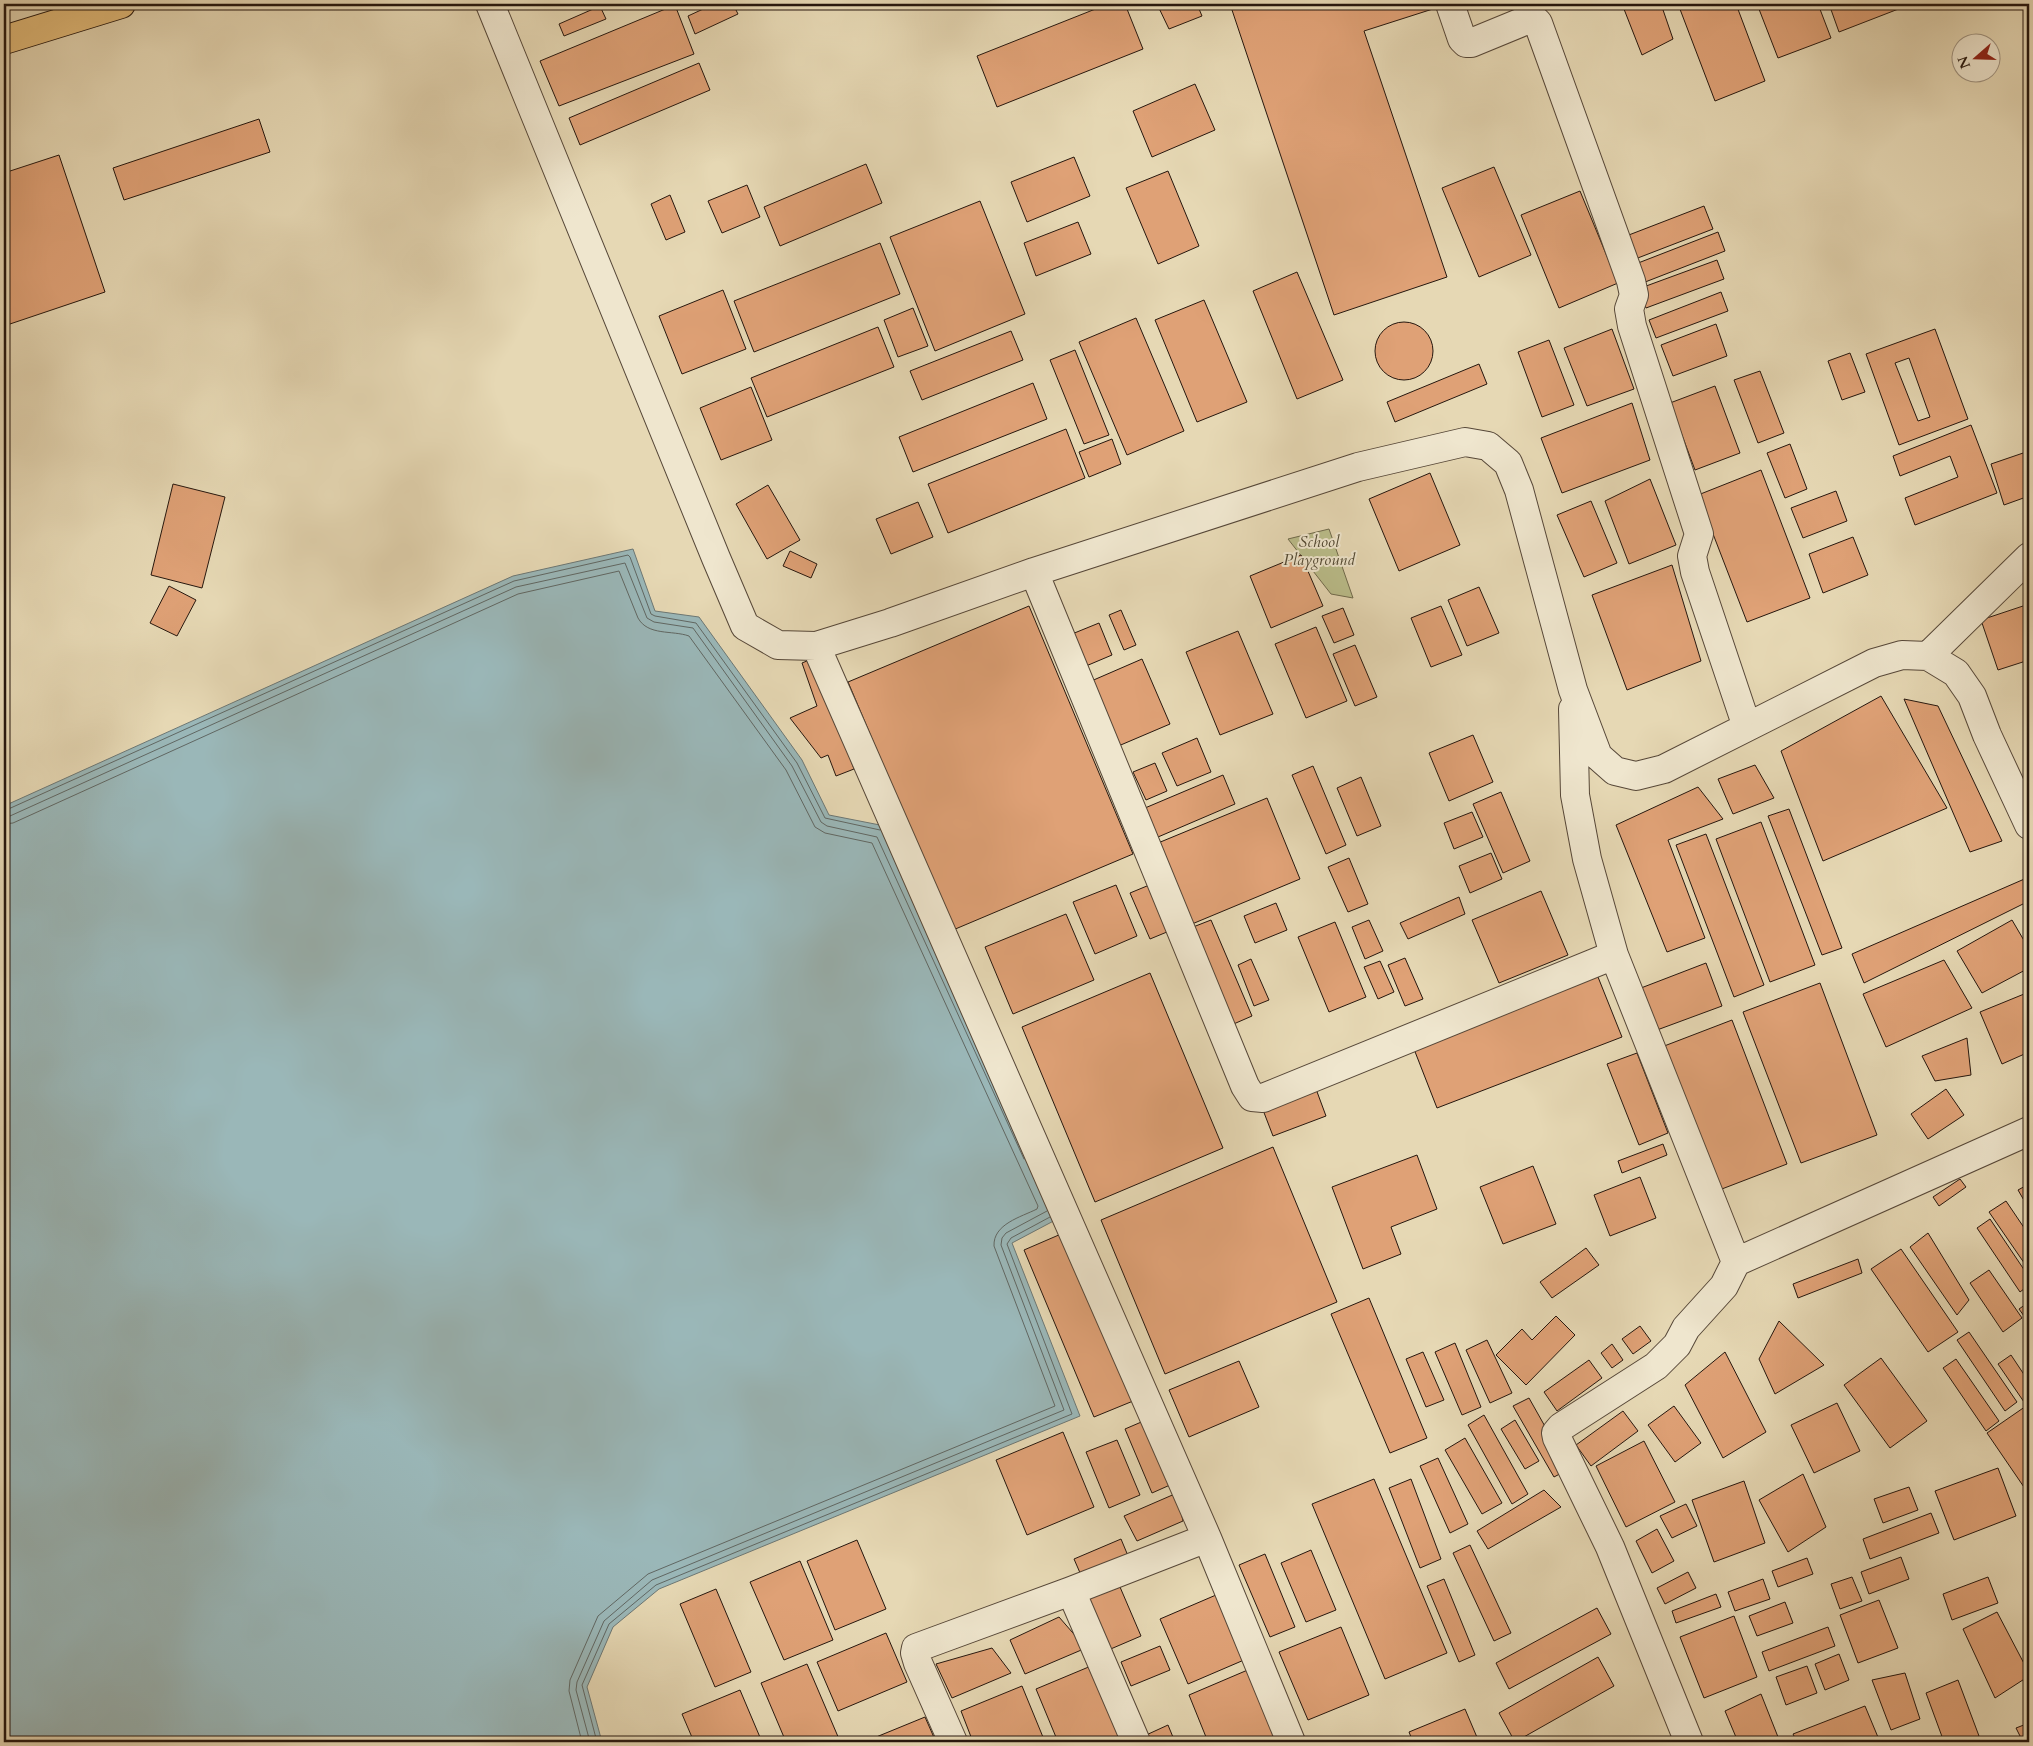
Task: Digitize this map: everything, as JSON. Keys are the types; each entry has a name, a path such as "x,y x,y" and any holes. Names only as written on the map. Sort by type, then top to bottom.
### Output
{"main road":[{"path":"4,40 121,4"}],"street":[{"path":"490,4 745,626 778,645 816,646 890,623 1034,572 1358,467 1465,442 1488,446 1508,463 1519,490 1572,690 1598,756 1615,771 1636,776 1664,770 1874,663 1902,655 1928,656 1956,673 1972,696 1987,736 2029,825"},
{"path":"1450,4 1462,39 1466,43 1471,43 1526,20 1534,19 1538,23 1631,280 1634,295 1629,310 1632,326 1699,534 1692,556 1694,572 1747,727"},
{"path":"1928,656 2029,557"},
{"path":"1034,572 1245,1086 1252,1097 1263,1098 1614,954"},
{"path":"816,646 1207,1538 1291,1742"},
{"path":"1572,690 1575,795 1587,859 1614,954 1736,1262"},
{"path":"1689,1742 1610,1547 1556,1433 1561,1427 1656,1366 1666,1357 1677,1345 1686,1328 1724,1286 1736,1262 2029,1131"},
{"path":"953,1742 918,1663 915,1653 916,1648 1072,1591 1207,1538"},
{"path":"1072,1591 1136,1742"}],"green space":[{"name":"School Playground","path":"1329,529 1353,598 1331,594 1288,539"}],"water":[{"path":"633,549 655,611 699,617 802,760 829,815 885,826 1063,1216 1012,1243 1080,1416 659,1589 613,1627 587,1687 602,1742 4,1742 4,806 513,576"}],"building":[{"path":"714,4 733,4 738,14 695,34 688,16"},
{"path":"1108,4 1125,4 1143,49 997,107 977,56"},
{"path":"1157,4 1197,4 1202,16 1169,29"},
{"path":"1230,4 1438,4 1439,7 1364,31 1447,277 1334,315"},
{"path":"1622,4 1661,4 1673,39 1642,55"},
{"path":"1678,4 1736,4 1765,81 1715,101"},
{"path":"1757,4 1818,4 1831,38 1778,58"},
{"path":"1829,4 1899,4 1901,8 1839,32"},
{"path":"675,5 694,54 559,106 540,61"},
{"path":"600,6 606,19 564,36 559,24"},
{"path":"699,63 710,90 580,145 569,118"},
{"path":"1195,84 1215,130 1152,157 1133,111"},
{"path":"259,119 270,152 124,200 113,168"},
{"path":"59,155 105,292 4,326 4,173"},
{"path":"1074,157 1090,196 1027,222 1011,182"},
{"path":"866,164 882,203 780,246 764,207"},
{"path":"1494,167 1531,255 1479,277 1442,188"},
{"path":"1168,171 1199,246 1158,264 1126,188"},
{"path":"747,185 760,217 722,233 708,201"},
{"path":"1580,191 1618,283 1559,308 1521,215"},
{"path":"670,195 685,232 666,240 651,204"},
{"path":"980,201 1025,314 935,351 890,237"},
{"path":"1704,206 1713,229 1630,261 1621,238"},
{"path":"1078,222 1091,254 1036,276 1024,243"},
{"path":"1718,232 1725,251 1640,284 1633,265"},
{"path":"880,243 900,294 754,352 734,301"},
{"path":"1717,260 1724,279 1646,308 1638,289"},
{"path":"1297,272 1343,380 1297,399 1253,291"},
{"path":"723,290 746,349 682,374 659,316"},
{"path":"1721,292 1728,311 1656,338 1649,320"},
{"path":"1204,300 1247,402 1197,422 1155,320"},
{"path":"913,308 928,346 898,357 884,320"},
{"path":"1136,318 1184,431 1127,455 1079,342"},
{"path":"1404,322 1415,324 1428,335 1433,351 1431,362 1420,375 1404,380 1393,378 1380,367 1375,351 1377,340 1388,327"},
{"path":"1716,324 1727,356 1673,376 1661,345"},
{"path":"878,327 894,367 767,417 751,378"},
{"path":"1612,329 1634,389 1587,406 1564,348"},
{"path":"1935,329 1968,419 1899,445 1866,354","holes":["1909,358 1930,417 1918,421 1895,363"]},
{"path":"1011,331 1023,360 922,400 910,371"},
{"path":"1549,340 1574,405 1542,417 1518,352"},
{"path":"1075,350 1109,435 1084,444 1050,360"},
{"path":"1850,353 1865,392 1842,400 1828,361"},
{"path":"1479,364 1487,384 1395,422 1387,402"},
{"path":"1760,371 1784,433 1758,443 1734,380"},
{"path":"1033,383 1047,419 913,472 899,437"},
{"path":"1715,386 1740,453 1695,470 1670,403"},
{"path":"751,387 772,440 721,460 700,408"},
{"path":"1632,403 1650,460 1562,493 1541,438"},
{"path":"1971,425 1997,493 1915,525 1905,498 1958,477 1950,456 1900,476 1893,456"},
{"path":"1066,429 1085,478 948,533 928,484"},
{"path":"1112,439 1121,464 1089,477 1079,452"},
{"path":"1790,444 1807,489 1785,498 1767,453"},
{"path":"2029,451 2029,496 2004,505 1991,464"},
{"path":"1761,470 1810,598 1747,622 1698,495"},
{"path":"1430,473 1460,545 1399,571 1369,499"},
{"path":"1650,479 1676,545 1629,564 1605,501"},
{"path":"173,484 225,497 202,588 151,575"},
{"path":"768,485 800,540 767,559 736,504"},
{"path":"1836,491 1847,521 1803,538 1791,508"},
{"path":"1591,501 1617,563 1584,577 1557,515"},
{"path":"918,502 933,537 891,554 876,519"},
{"path":"1853,537 1868,575 1823,593 1809,554"},
{"path":"790,551 817,564 811,578 783,566"},
{"path":"1301,555 1323,606 1271,628 1250,576"},
{"path":"1672,565 1701,661 1627,690 1592,595"},
{"path":"169,586 196,600 177,636 150,623"},
{"path":"1479,587 1499,633 1467,646 1448,600"},
{"path":"2029,604 2029,660 1998,670 1981,620"},
{"path":"1029,606 1133,854 953,930 848,682"},
{"path":"1441,606 1462,655 1431,667 1411,618"},
{"path":"1343,608 1354,635 1334,643 1322,616"},
{"path":"1121,610 1136,645 1124,650 1109,615"},
{"path":"1099,623 1112,655 1086,666 1072,634"},
{"path":"1316,627 1347,701 1306,718 1275,644"},
{"path":"1238,631 1273,714 1220,735 1186,652"},
{"path":"1355,645 1377,697 1355,706 1333,654"},
{"path":"814,658 854,769 836,776 828,755 821,758 790,718 817,706 802,663"},
{"path":"1142,659 1170,724 1116,747 1089,682"},
{"path":"1881,696 1947,808 1823,861 1781,751"},
{"path":"1904,699 1938,706 2002,841 1970,852"},
{"path":"1473,735 1493,782 1449,801 1429,753"},
{"path":"1197,738 1211,772 1177,786 1162,753"},
{"path":"1155,763 1167,791 1146,800 1133,772"},
{"path":"1755,765 1774,798 1733,814 1718,779"},
{"path":"1313,766 1346,845 1326,854 1292,775"},
{"path":"1223,775 1235,804 1158,837 1145,808"},
{"path":"1361,777 1381,826 1357,836 1337,788"},
{"path":"1698,787 1723,819 1668,840 1705,938 1667,952 1616,825"},
{"path":"1501,792 1530,861 1503,873 1473,804"},
{"path":"1267,798 1300,879 1192,924 1158,843"},
{"path":"1789,809 1842,948 1822,955 1768,816"},
{"path":"1472,812 1483,837 1454,849 1444,823"},
{"path":"1761,822 1815,965 1770,982 1716,839"},
{"path":"1706,834 1764,985 1734,997 1676,845"},
{"path":"1491,853 1502,879 1470,893 1459,866"},
{"path":"1349,858 1368,904 1348,912 1328,867"},
{"path":"2029,877 2029,901 1864,983 1852,954"},
{"path":"1159,881 1179,927 1150,939 1130,893"},
{"path":"1116,885 1137,936 1095,954 1073,902"},
{"path":"1541,891 1568,955 1499,983 1472,920"},
{"path":"1459,897 1465,914 1408,939 1400,923"},
{"path":"1276,903 1287,930 1255,943 1244,916"},
{"path":"1066,914 1094,980 1013,1014 985,947"},
{"path":"2029,914 2029,926 2024,917"},
{"path":"1211,920 1252,1016 1229,1026 1188,929"},
{"path":"1369,920 1383,951 1365,959 1352,927"},
{"path":"2012,920 2029,949 2029,968 1982,993 1957,951"},
{"path":"1335,922 1366,997 1329,1012 1298,937"},
{"path":"1405,958 1423,999 1405,1006 1388,965"},
{"path":"1251,959 1269,1000 1254,1006 1238,965"},
{"path":"1944,960 1972,1008 1886,1047 1863,994"},
{"path":"1380,961 1394,992 1378,999 1364,967"},
{"path":"1706,963 1722,1006 1657,1030 1641,988"},
{"path":"1596,972 1622,1037 1437,1108 1412,1044"},
{"path":"1150,973 1223,1148 1095,1202 1022,1027"},
{"path":"1820,983 1877,1135 1801,1163 1743,1012"},
{"path":"2029,992 2029,1052 2002,1064 1980,1012"},
{"path":"1732,1020 1787,1164 1714,1192 1659,1048"},
{"path":"1967,1038 1971,1075 1935,1081 1922,1056"},
{"path":"1637,1053 1668,1133 1639,1145 1607,1064"},
{"path":"1316,1089 1326,1116 1273,1136 1263,1110"},
{"path":"1946,1089 1964,1115 1928,1139 1911,1114"},
{"path":"1663,1144 1667,1155 1622,1173 1618,1161"},
{"path":"1273,1147 1337,1302 1165,1374 1101,1220"},
{"path":"1417,1155 1437,1209 1391,1227 1401,1254 1363,1269 1332,1187"},
{"path":"1533,1166 1556,1224 1503,1244 1480,1187"},
{"path":"1640,1177 1656,1218 1610,1236 1594,1195"},
{"path":"1960,1179 1966,1187 1939,1206 1933,1197"},
{"path":"2029,1184 2029,1209 2018,1190"},
{"path":"2006,1201 2029,1235 2029,1270 1989,1212"},
{"path":"1990,1219 2029,1277 2029,1285 2020,1292 1977,1228"},
{"path":"1068,1231 1138,1399 1094,1417 1024,1250"},
{"path":"1928,1233 1969,1300 1957,1315 1910,1247"},
{"path":"1586,1248 1599,1265 1552,1298 1540,1282"},
{"path":"1901,1249 1958,1332 1928,1352 1871,1269"},
{"path":"1858,1259 1862,1273 1798,1298 1793,1284"},
{"path":"1989,1270 2022,1318 2003,1332 1970,1283"},
{"path":"1369,1298 1427,1438 1390,1453 1331,1314"},
{"path":"2029,1302 2029,1323 2019,1309"},
{"path":"1556,1316 1575,1335 1526,1385 1496,1355 1522,1329 1532,1340"},
{"path":"1779,1321 1824,1365 1775,1394 1759,1359"},
{"path":"1640,1326 1651,1341 1633,1354 1622,1339"},
{"path":"1969,1332 2017,1402 2005,1411 1957,1340"},
{"path":"1487,1340 1512,1393 1490,1403 1466,1350"},
{"path":"1455,1343 1481,1407 1462,1415 1435,1352"},
{"path":"1612,1344 1623,1360 1612,1368 1601,1353"},
{"path":"1423,1352 1444,1400 1426,1407 1406,1359"},
{"path":"1725,1352 1766,1432 1723,1458 1685,1385"},
{"path":"2011,1355 2029,1382 2029,1398 2024,1402 1998,1364"},
{"path":"1881,1358 1927,1421 1890,1448 1844,1385"},
{"path":"1956,1359 1999,1421 1986,1431 1943,1368"},
{"path":"1589,1360 1602,1378 1557,1411 1544,1392"},
{"path":"1239,1361 1259,1407 1189,1437 1169,1390"},
{"path":"1529,1398 1569,1469 1554,1477 1513,1406"},
{"path":"1837,1403 1860,1451 1814,1473 1791,1425"},
{"path":"2029,1404 2029,1492 2028,1493 1987,1433"},
{"path":"1674,1406 1701,1443 1675,1462 1648,1425"},
{"path":"1623,1411 1638,1431 1591,1466 1576,1445"},
{"path":"1484,1415 1528,1494 1512,1504 1468,1425"},
{"path":"1153,1417 1179,1481 1152,1493 1125,1429"},
{"path":"1515,1420 1539,1461 1525,1469 1501,1429"},
{"path":"1063,1432 1094,1507 1027,1535 996,1460"},
{"path":"1465,1438 1502,1503 1482,1514 1445,1450"},
{"path":"1117,1440 1140,1495 1109,1508 1086,1452"},
{"path":"1644,1441 1675,1502 1626,1527 1596,1466"},
{"path":"1438,1458 1468,1524 1450,1533 1420,1466"},
{"path":"1998,1468 2016,1516 1954,1540 1935,1491"},
{"path":"1803,1474 1826,1527 1788,1552 1759,1500"},
{"path":"1374,1479 1447,1653 1385,1679 1312,1504"},
{"path":"1411,1479 1441,1559 1420,1568 1389,1488"},
{"path":"1744,1481 1765,1543 1714,1562 1692,1500"},
{"path":"1909,1487 1918,1510 1883,1523 1874,1499"},
{"path":"1544,1490 1561,1507 1488,1549 1477,1531"},
{"path":"1177,1493 1183,1521 1137,1541 1124,1516"},
{"path":"1686,1504 1697,1526 1672,1538 1660,1516"},
{"path":"1931,1513 1939,1533 1870,1559 1863,1539"},
{"path":"1657,1529 1674,1561 1652,1573 1636,1541"},
{"path":"1121,1539 1131,1563 1084,1582 1074,1559"},
{"path":"857,1540 886,1609 835,1630 807,1561"},
{"path":"1470,1545 1511,1633 1494,1641 1453,1553"},
{"path":"1311,1550 1336,1610 1306,1622 1281,1563"},
{"path":"1265,1554 1295,1627 1270,1637 1239,1565"},
{"path":"1901,1557 1909,1579 1869,1594 1861,1572"},
{"path":"1807,1558 1813,1574 1778,1587 1772,1571"},
{"path":"800,1561 833,1640 784,1660 750,1582"},
{"path":"1688,1572 1696,1588 1665,1604 1657,1588"},
{"path":"1852,1577 1862,1601 1840,1609 1831,1584"},
{"path":"1988,1577 1998,1603 1952,1620 1943,1594"},
{"path":"1444,1579 1475,1655 1459,1662 1427,1586"},
{"path":"1763,1579 1770,1599 1735,1611 1728,1592"},
{"path":"1120,1587 1141,1636 1106,1651 1085,1600"},
{"path":"716,1589 751,1672 715,1687 680,1604"},
{"path":"1716,1594 1721,1607 1676,1623 1672,1611"},
{"path":"1216,1595 1244,1660 1188,1684 1160,1619"},
{"path":"1879,1600 1898,1648 1858,1663 1840,1615"},
{"path":"1785,1602 1793,1623 1757,1636 1749,1616"},
{"path":"1597,1608 1611,1634 1509,1689 1496,1663"},
{"path":"1997,1612 2029,1676 1995,1698 1963,1629"},
{"path":"1734,1616 1757,1677 1704,1698 1680,1637"},
{"path":"1059,1617 1086,1648 1025,1674 1010,1640"},
{"path":"1341,1627 1369,1695 1308,1720 1279,1652"},
{"path":"1828,1627 1835,1646 1769,1671 1762,1652"},
{"path":"886,1633 907,1682 838,1711 817,1662"},
{"path":"1160,1646 1170,1670 1131,1686 1121,1662"},
{"path":"992,1648 1011,1673 952,1698 936,1664"},
{"path":"1839,1654 1849,1680 1825,1690 1815,1664"},
{"path":"1598,1657 1614,1686 1515,1742 1499,1713"},
{"path":"807,1664 839,1739 832,1742 786,1742 761,1683"},
{"path":"1091,1666 1123,1741 1058,1742 1036,1689"},
{"path":"1807,1666 1817,1693 1786,1705 1776,1677"},
{"path":"1250,1669 1281,1742 1208,1742 1189,1695"},
{"path":"1905,1673 1920,1719 1891,1730 1872,1680"},
{"path":"1958,1680 1979,1736 1963,1742 1944,1742 1926,1693"},
{"path":"1022,1686 1045,1742 973,1742 961,1711"},
{"path":"740,1690 762,1742 694,1742 682,1714"},
{"path":"1761,1694 1780,1742 1738,1742 1725,1711"},
{"path":"1865,1706 1880,1742 1797,1742 1793,1734"},
{"path":"1465,1709 1479,1742 1413,1742 1409,1732"},
{"path":"925,1717 936,1742 864,1742"},
{"path":"2029,1723 2029,1742 2023,1742 2016,1728"},
{"path":"1168,1725 1175,1742 1147,1742 1144,1736"},
{"path":"1920,1737 1922,1742 1907,1742"}]}
